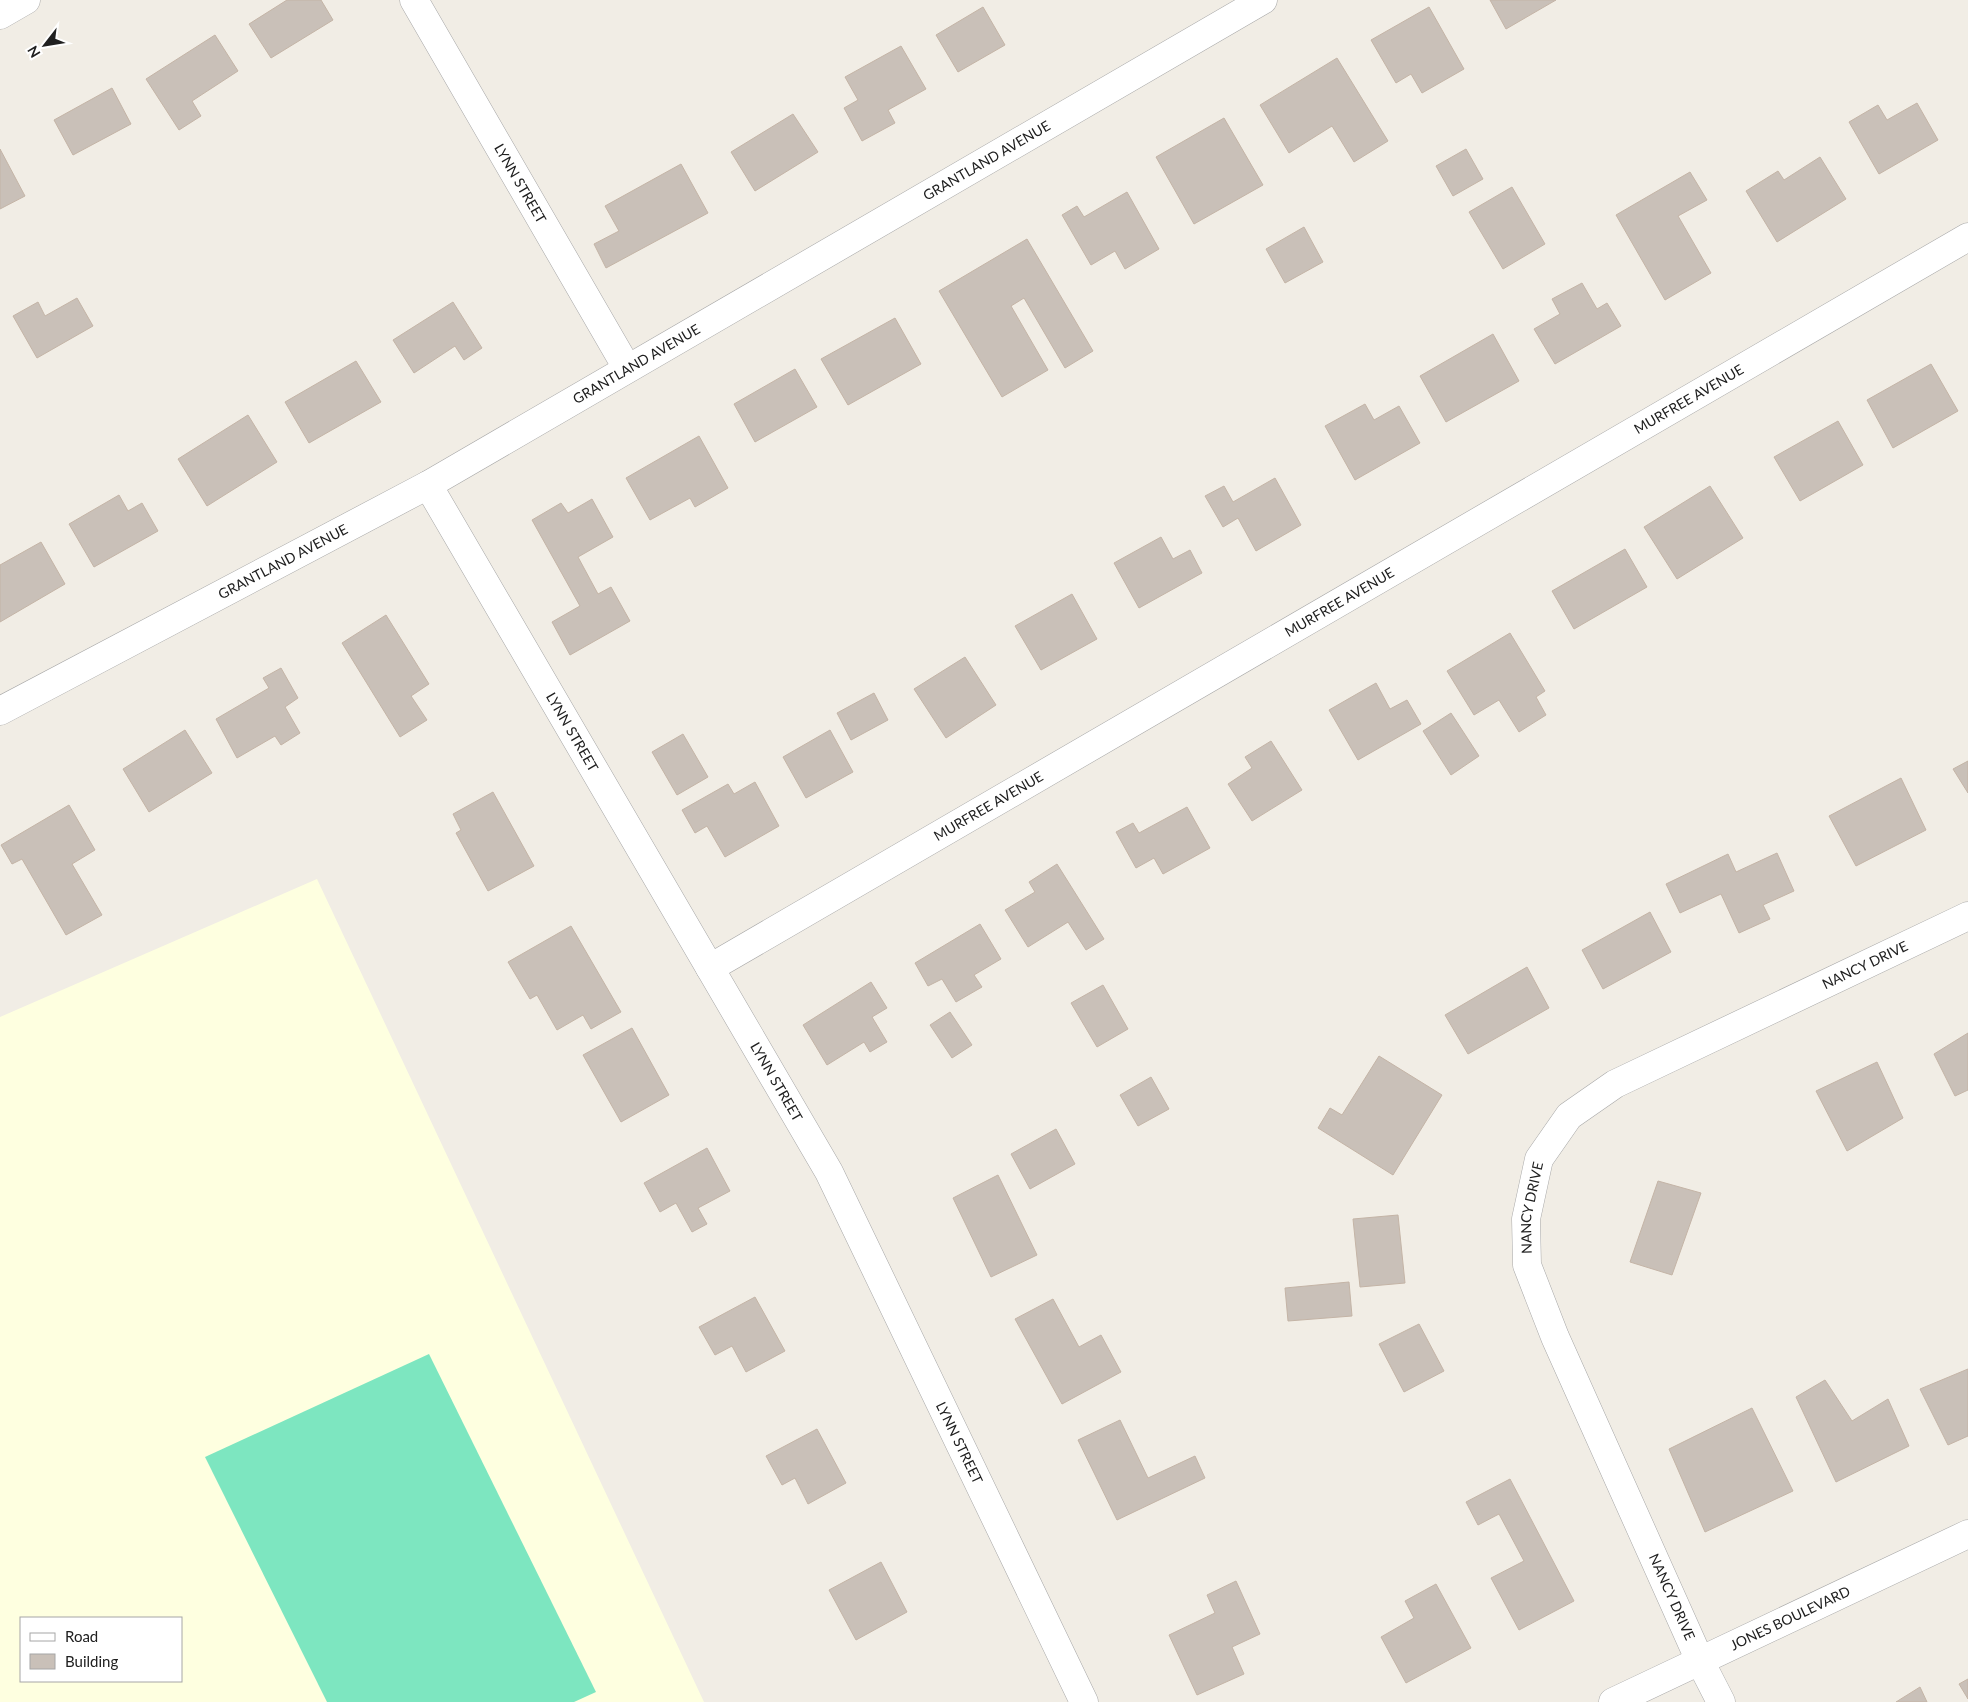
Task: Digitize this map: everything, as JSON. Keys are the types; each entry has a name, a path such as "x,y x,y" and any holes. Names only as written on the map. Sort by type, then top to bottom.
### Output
{"street":[{"path":"0,15 26,0"},
{"name":"LYNN STREET","path":"414,0 628,368"},
{"name":"GRANTLAND AVENUE","path":"0,711 428,485 1263,0"},
{"name":"MURFREE AVENUE","path":"710,968 1968,237"},
{"name":"LYNN STREET","path":"428,485 829,1172 1084,1702"},
{"name":"NANCY DRIVE","path":"1721,1702 1700,1661 1555,1337 1527,1265 1526,1219 1539,1159 1569,1116 1615,1084 1968,916"},
{"name":"JONES BOULEVARD","path":"1613,1702 1968,1534"}],"shaded area":[{"path":"317,879 704,1702 0,1702 0,1017"}],"green space":[{"path":"429,1354 596,1692 574,1702 327,1702 205,1457"}],"building":[{"path":"287,0 321,0 333,20 271,58 249,24"},
{"path":"1490,0 1556,0 1506,29"},
{"path":"983,7 1005,45 958,72 936,35"},
{"path":"1429,7 1464,69 1422,93 1411,74 1396,83 1371,40"},
{"path":"215,35 238,71 192,101 201,116 179,130 146,79"},
{"path":"901,46 926,89 888,110 895,123 862,141 844,108 858,100 845,77"},
{"path":"1337,58 1388,141 1354,162 1332,126 1289,153 1260,105"},
{"path":"112,88 131,124 73,155 54,120"},
{"path":"1917,103 1938,140 1879,174 1849,122 1878,105 1887,120"},
{"path":"793,114 818,152 755,191 731,152"},
{"path":"1224,118 1263,185 1194,224 1156,157"},
{"path":"0,149 25,196 0,209"},
{"path":"1466,149 1483,179 1453,196 1436,166"},
{"path":"1820,157 1846,199 1777,242 1746,191 1778,171 1784,180"},
{"path":"681,164 708,213 606,268 594,244 619,231 605,206"},
{"path":"1690,172 1707,200 1678,216 1711,273 1665,300 1616,215"},
{"path":"1512,187 1545,244 1503,269 1469,212"},
{"path":"1127,192 1159,249 1125,269 1115,251 1091,265 1062,215 1077,206 1084,217"},
{"path":"1304,227 1323,262 1285,283 1266,249"},
{"path":"1027,239 1093,351 1065,368 1024,298 1011,306 1048,370 1002,397 939,291"},
{"path":"1582,283 1597,309 1607,303 1621,326 1555,364 1534,329 1560,314 1552,299"},
{"path":"77,298 93,326 37,358 13,316 38,302 45,316"},
{"path":"453,302 482,348 464,360 455,346 414,373 393,340"},
{"path":"895,318 921,364 848,405 821,359"},
{"path":"1493,334 1519,381 1446,422 1420,376"},
{"path":"356,361 381,402 309,443 285,402"},
{"path":"1931,364 1958,411 1893,448 1867,400"},
{"path":"795,369 817,407 755,442 734,404"},
{"path":"1365,404 1374,420 1399,406 1420,443 1355,480 1325,426"},
{"path":"248,415 277,462 207,506 178,459"},
{"path":"1838,421 1863,465 1800,501 1774,457"},
{"path":"699,436 728,488 695,507 690,498 650,520 626,478"},
{"path":"1275,478 1301,525 1256,551 1238,518 1223,527 1205,496 1224,486 1233,502"},
{"path":"1710,486 1743,538 1677,579 1644,527"},
{"path":"119,495 128,511 142,503 158,531 94,567 69,524"},
{"path":"592,499 613,537 578,557 598,594 611,587 630,621 570,655 552,622 580,606 532,520 561,503 568,513"},
{"path":"1161,537 1173,559 1190,550 1202,573 1139,608 1114,563"},
{"path":"41,542 65,584 0,622 0,565"},
{"path":"1625,549 1647,587 1574,629 1552,591"},
{"path":"1072,594 1097,639 1041,670 1015,626"},
{"path":"386,615 429,684 411,696 427,720 400,737 342,643"},
{"path":"1510,633 1545,691 1536,697 1546,715 1519,732 1499,700 1474,715 1447,671"},
{"path":"965,657 996,705 946,738 914,689"},
{"path":"281,668 298,698 285,707 300,733 281,745 275,736 237,758 216,719 269,688 263,678"},
{"path":"1376,683 1390,709 1407,700 1421,724 1358,760 1329,710"},
{"path":"874,693 888,720 851,740 837,713"},
{"path":"1451,713 1479,756 1451,775 1423,731"},
{"path":"185,730 212,773 149,812 123,769"},
{"path":"830,730 853,772 806,798 783,757"},
{"path":"683,734 708,777 677,795 652,752"},
{"path":"1271,741 1302,790 1252,821 1228,784 1252,768 1245,757"},
{"path":"1968,761 1968,793 1953,769"},
{"path":"1901,778 1926,830 1856,866 1829,816"},
{"path":"755,782 779,826 725,857 707,826 695,833 682,810 728,784 734,794"},
{"path":"493,792 534,866 488,891 456,833 461,830 453,814"},
{"path":"69,805 95,850 72,864 102,915 66,935 22,859 12,864 1,845"},
{"path":"1187,807 1210,848 1163,874 1154,858 1136,868 1116,832 1133,823 1139,833"},
{"path":"1777,853 1794,891 1763,905 1770,919 1739,933 1721,894 1680,913 1666,884 1728,854 1736,872"},
{"path":"1057,864 1104,939 1086,950 1068,922 1028,947 1005,910 1035,892 1029,882"},
{"path":"1650,912 1671,952 1603,989 1582,950"},
{"path":"980,924 1001,959 974,975 982,987 956,1002 942,979 928,986 915,963"},
{"path":"571,926 621,1012 591,1029 583,1015 557,1030 537,995 530,999 508,962"},
{"path":"1527,967 1549,1008 1468,1054 1445,1015"},
{"path":"871,982 887,1008 872,1017 887,1042 870,1052 864,1042 827,1065 803,1025"},
{"path":"1103,985 1128,1029 1097,1047 1071,1003"},
{"path":"950,1012 972,1045 952,1058 930,1025"},
{"path":"632,1028 669,1095 621,1122 583,1055"},
{"path":"1968,1033 1968,1090 1955,1096 1934,1054"},
{"path":"1379,1056 1442,1095 1393,1175 1318,1128 1330,1108 1342,1115"},
{"path":"1877,1062 1903,1118 1847,1151 1816,1091"},
{"path":"1151,1077 1169,1109 1138,1126 1120,1095"},
{"path":"1056,1129 1075,1164 1030,1189 1011,1154"},
{"path":"707,1148 730,1191 698,1208 707,1224 692,1232 676,1203 660,1212 644,1183"},
{"path":"998,1175 1037,1255 991,1277 953,1198"},
{"path":"1658,1181 1701,1193 1672,1275 1630,1262"},
{"path":"1398,1215 1405,1283 1360,1287 1353,1219"},
{"path":"1349,1282 1352,1316 1288,1321 1285,1288"},
{"path":"755,1297 785,1351 746,1372 732,1346 715,1355 699,1327"},
{"path":"1053,1299 1079,1347 1101,1335 1121,1372 1062,1404 1015,1319"},
{"path":"1419,1324 1444,1371 1404,1392 1379,1344"},
{"path":"1968,1369 1968,1436 1948,1445 1920,1389"},
{"path":"1825,1380 1852,1421 1888,1399 1909,1446 1836,1482 1796,1397"},
{"path":"1752,1408 1793,1491 1705,1532 1669,1449"},
{"path":"1120,1420 1148,1478 1195,1456 1205,1478 1117,1520 1078,1440"},
{"path":"817,1429 846,1483 808,1504 795,1478 782,1485 766,1456"},
{"path":"1510,1479 1574,1601 1519,1630 1491,1578 1524,1561 1499,1514 1478,1525 1466,1502"},
{"path":"881,1562 907,1612 856,1640 829,1590"},
{"path":"1236,1581 1260,1634 1232,1647 1244,1674 1197,1695 1169,1635 1215,1613 1207,1595"},
{"path":"1436,1584 1471,1648 1406,1683 1381,1637 1414,1618 1405,1601"},
{"path":"1968,1679 1968,1699 1959,1684"},
{"path":"1920,1687 1927,1702 1896,1702"}]}
